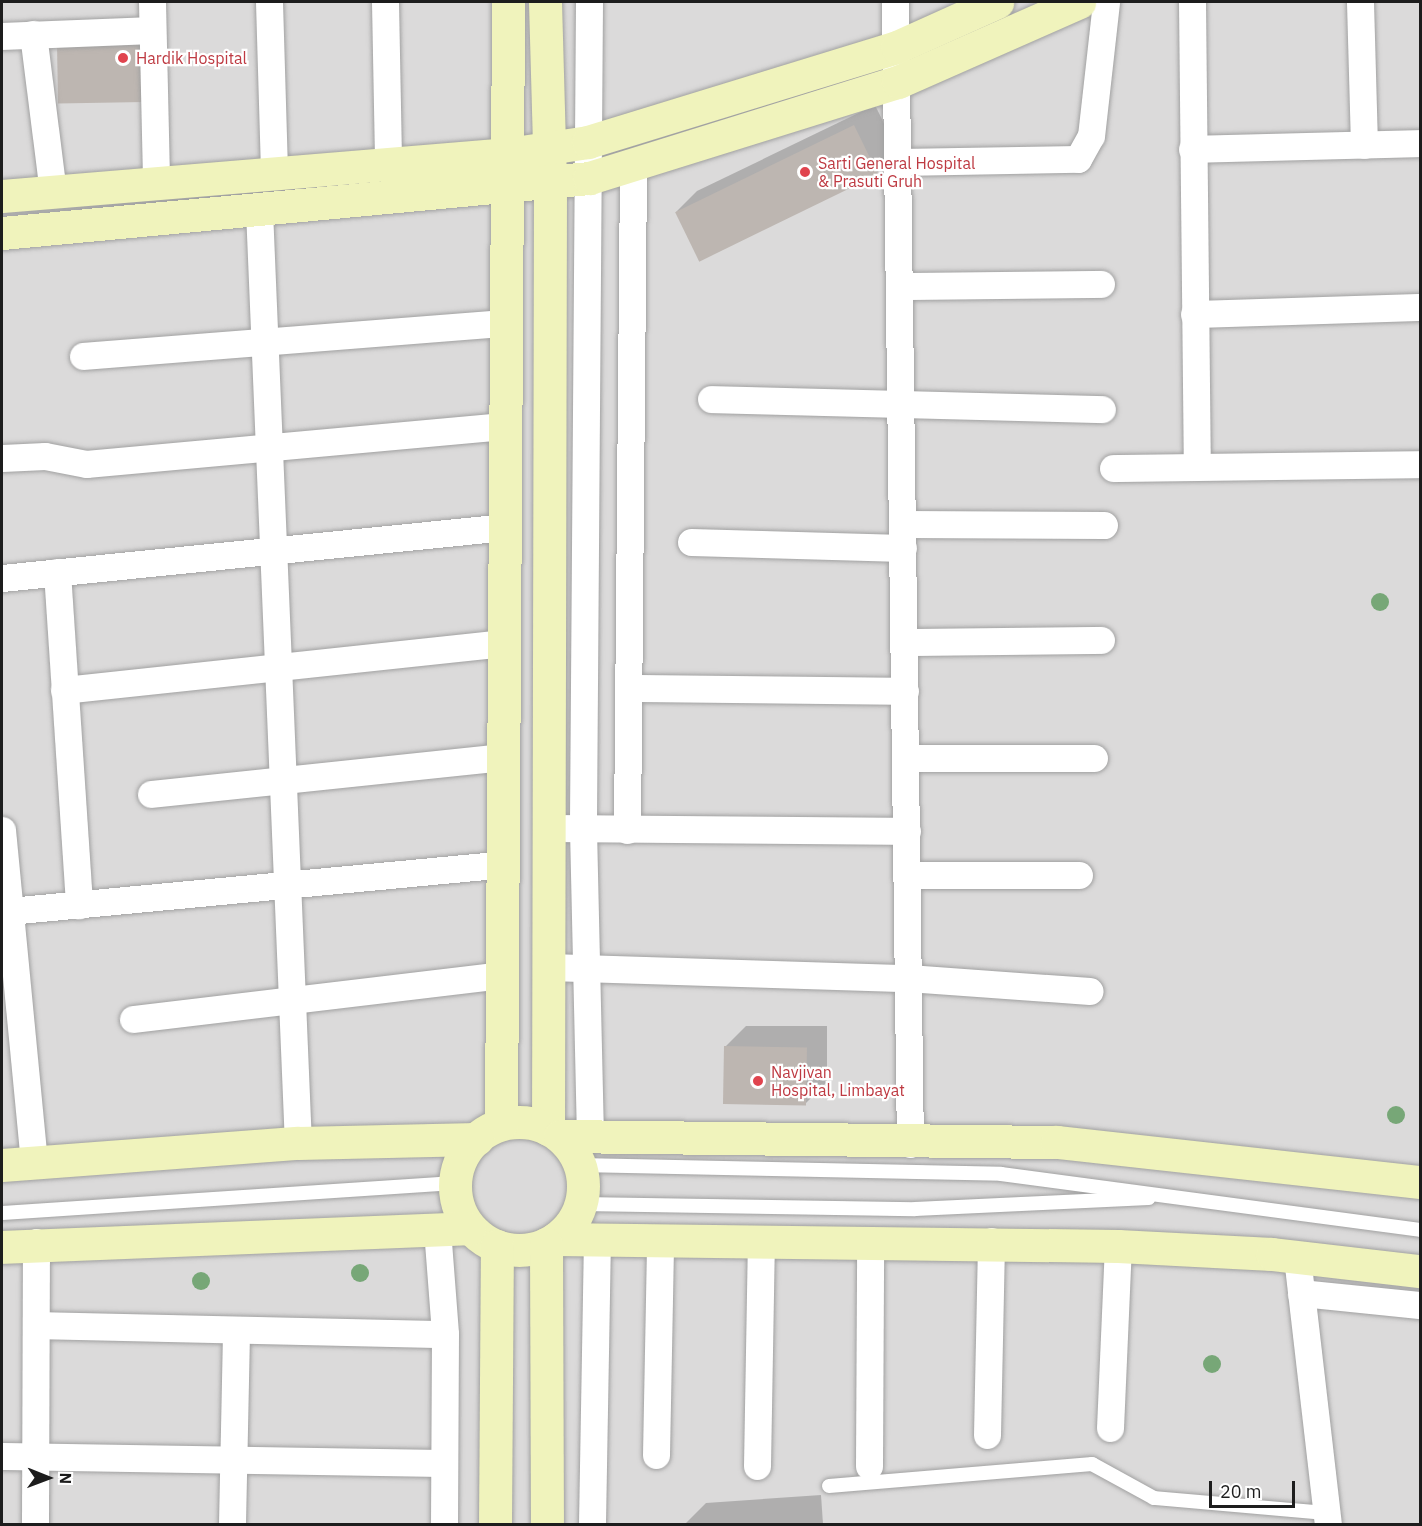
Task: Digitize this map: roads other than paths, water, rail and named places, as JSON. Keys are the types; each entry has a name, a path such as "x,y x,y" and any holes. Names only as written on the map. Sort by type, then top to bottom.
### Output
{"street":[{"path":"152,2 156,183"},
{"path":"269,2 274,173"},
{"path":"386,2 388,164"},
{"path":"508,2 502,975 489,1132 458,1167 455,1183 459,1209 470,1228 497,1246 518,1250 550,1242 597,1240 991,1241 1297,1257 1420,1271"},
{"path":"545,2 550,184 549,967 569,1142 581,1204 550,1242 547,1524"},
{"path":"569,1142 586,968 583,829 589,2"},
{"path":"895,2 898,82 910,1144"},
{"path":"2,196 508,154 588,142 897,47 998,2"},
{"path":"2,233 508,188 589,178 633,168 898,82 1079,2"},
{"path":"899,162 1078,159 1091,136 1106,2"},
{"path":"1192,2 1197,467"},
{"path":"1360,2 1364,145"},
{"path":"2,36 152,30"},
{"path":"33,34 53,192"},
{"path":"1192,149 1420,143"},
{"path":"627,830 633,168"},
{"path":"259,210 298,1143"},
{"path":"900,286 1101,284"},
{"path":"1194,314 1420,307"},
{"path":"83,356 507,323"},
{"path":"711,399 1102,409"},
{"path":"2,458 45,456 86,464 506,426"},
{"path":"1113,468 1420,464"},
{"path":"691,542 903,536 1104,525"},
{"path":"2,578 506,526"},
{"path":"57,572 79,905"},
{"path":"904,642 1101,640"},
{"path":"64,690 505,643"},
{"path":"629,688 905,691"},
{"path":"151,794 504,757"},
{"path":"905,758 1094,758"},
{"path":"549,828 907,831"},
{"path":"2,830 34,1162"},
{"path":"9,911 288,888 503,864"},
{"path":"907,876 1078,875"},
{"path":"549,967 908,978 1090,991"},
{"path":"133,1019 502,975"},
{"path":"2,1165 298,1143 489,1132 523,1121 569,1142 910,1144 1057,1142 1420,1182"},
{"path":"2,1246 36,1242 470,1228"},
{"path":"437,1229 445,1334 444,1524"},
{"path":"592,1524 597,1240"},
{"path":"656,1455 660,1240"},
{"path":"869,1466 870,1241"},
{"path":"987,1435 991,1241"},
{"path":"35,1524 36,1242"},
{"path":"757,1466 761,1242"},
{"path":"495,1524 497,1246"},
{"path":"1110,1428 1118,1246"},
{"path":"1297,1257 1327,1519"},
{"path":"1301,1293 1420,1305"},
{"path":"36,1325 445,1334"},
{"path":"232,1524 236,1330"},
{"path":"2,1456 233,1462 444,1463"}],"lane":[{"path":"569,1142 1001,1174 1112,1185 1154,1198"},
{"path":"2,1213 455,1183"},
{"path":"581,1204 915,1209 1154,1198 1420,1230"},
{"path":"829,1486 1092,1464 1154,1498 1327,1519"}],"place":[{"name":"Hardik Hospital","path":"123,58"},
{"name":"Sarti General Hospital & Prasuti Gruh","path":"805,172"},
{"name":"Navjivan Hospital, Limbayat","path":"758,1081"}]}
